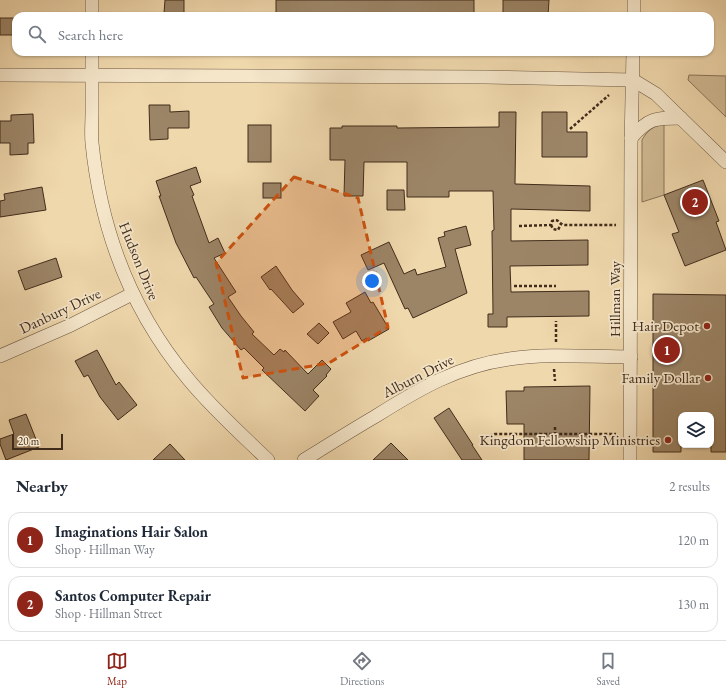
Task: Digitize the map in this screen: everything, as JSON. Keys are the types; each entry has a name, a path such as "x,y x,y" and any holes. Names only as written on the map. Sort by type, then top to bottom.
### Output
{"street":[{"path":"92,0 92,12"},
{"path":"634,0 634,12"},
{"name":"Hudson Drive","path":"92,56 92,142 98,190 115,250 132,294 160,341 190,381 268,460"},
{"name":"Hillman Way","path":"630,460 631,138 633,56"},
{"path":"0,75 485,77 633,80 656,94 726,162"},
{"path":"631,138 649,122 659,118 681,118"},
{"name":"Danbury Drive","path":"0,356 71,325 132,294"},
{"name":"Alburn Drive","path":"304,460 416,391 464,369 508,359 530,356 631,357"}],"path":[{"path":"570,129 609,95"},
{"path":"519,226 551,225 552,222 556,220 563,225 631,225"},
{"path":"551,225 553,229 558,230 562,224"},
{"path":"514,286 556,286"},
{"path":"555,427 555,445"},
{"path":"485,438 495,434 630,434"}],"highlighted area":[{"path":"294,177 358,198 388,327 329,363 243,378 216,263"}],"shaded area":[{"path":"689,75 726,76 726,117 688,80"},
{"path":"664,124 664,195 642,202 642,140 651,129"}],"building":[{"path":"165,0 184,0 184,12 164,12"},
{"path":"276,0 474,0 474,12 276,12"},
{"path":"503,0 549,0 548,12 503,12"},
{"path":"0,18 12,18 12,35 0,35"},
{"path":"149,105 170,105 170,112 189,111 189,128 168,128 168,139 150,140"},
{"path":"499,112 516,112 515,184 590,186 590,211 511,209 511,241 588,240 588,265 510,266 511,292 589,291 589,316 507,317 507,327 488,327 488,314 493,314 493,191 449,191 449,197 407,197 407,162 364,162 363,196 344,196 345,160 330,160 330,128 342,128 342,126 397,126 397,128 499,127"},
{"path":"542,112 567,112 567,132 587,132 587,157 542,157"},
{"path":"33,114 34,143 28,143 28,154 10,155 10,143 0,143 0,121 11,121 11,115"},
{"path":"248,125 271,125 271,162 248,162"},
{"path":"196,167 201,182 190,186 194,195 192,196 209,243 218,238 225,253 214,258 236,292 228,297 254,332 252,334 274,355 280,349 284,352 285,350 308,374 322,360 331,369 326,375 327,376 313,390 319,396 305,411 262,370 264,368 244,348 241,350 222,328 209,307 214,304 196,277 194,278 176,243 159,196 161,196 156,181"},
{"path":"703,180 719,221 716,222 726,250 685,266 672,234 679,232 664,195"},
{"path":"263,183 281,183 281,198 263,198"},
{"path":"42,187 46,210 0,217 0,201 5,200 4,194"},
{"path":"387,190 404,190 405,210 387,210"},
{"path":"466,226 471,245 455,249 467,293 413,318 408,308 405,309 384,263 368,270 361,255 389,242 404,274 415,269 417,275 446,267 438,238 445,236 444,232"},
{"path":"56,258 62,277 25,290 18,271"},
{"path":"276,266 292,290 304,304 293,313 271,289 270,290 261,277"},
{"path":"365,292 371,303 373,302 389,329 368,341 367,338 362,341 356,331 343,339 333,322 351,312 346,303"},
{"path":"653,294 726,295 726,452 711,452 711,448 714,448 714,412 678,412 678,448 681,448 681,452 653,452"},
{"path":"319,323 329,333 318,344 307,334"},
{"path":"97,350 116,385 119,382 137,405 118,420 100,397 88,375 84,377 75,361"},
{"path":"590,386 589,460 524,460 524,424 507,424 506,391 524,391 524,387"},
{"path":"449,408 482,460 462,460 434,418"},
{"path":"26,414 39,447 6,460 0,444 0,439 14,434 9,420"},
{"path":"391,443 408,460 373,460"},
{"path":"170,444 185,460 153,460"}],"place":[{"name":"Santos Computer Repair","path":"695,202"},
{"name":"Hair Depot","path":"707,326"},
{"name":"Imaginations Hair Salon","path":"667,350"},
{"name":"Family Dollar","path":"708,378"},
{"name":"Kingdom Fellowship Ministries","path":"668,440"}]}
